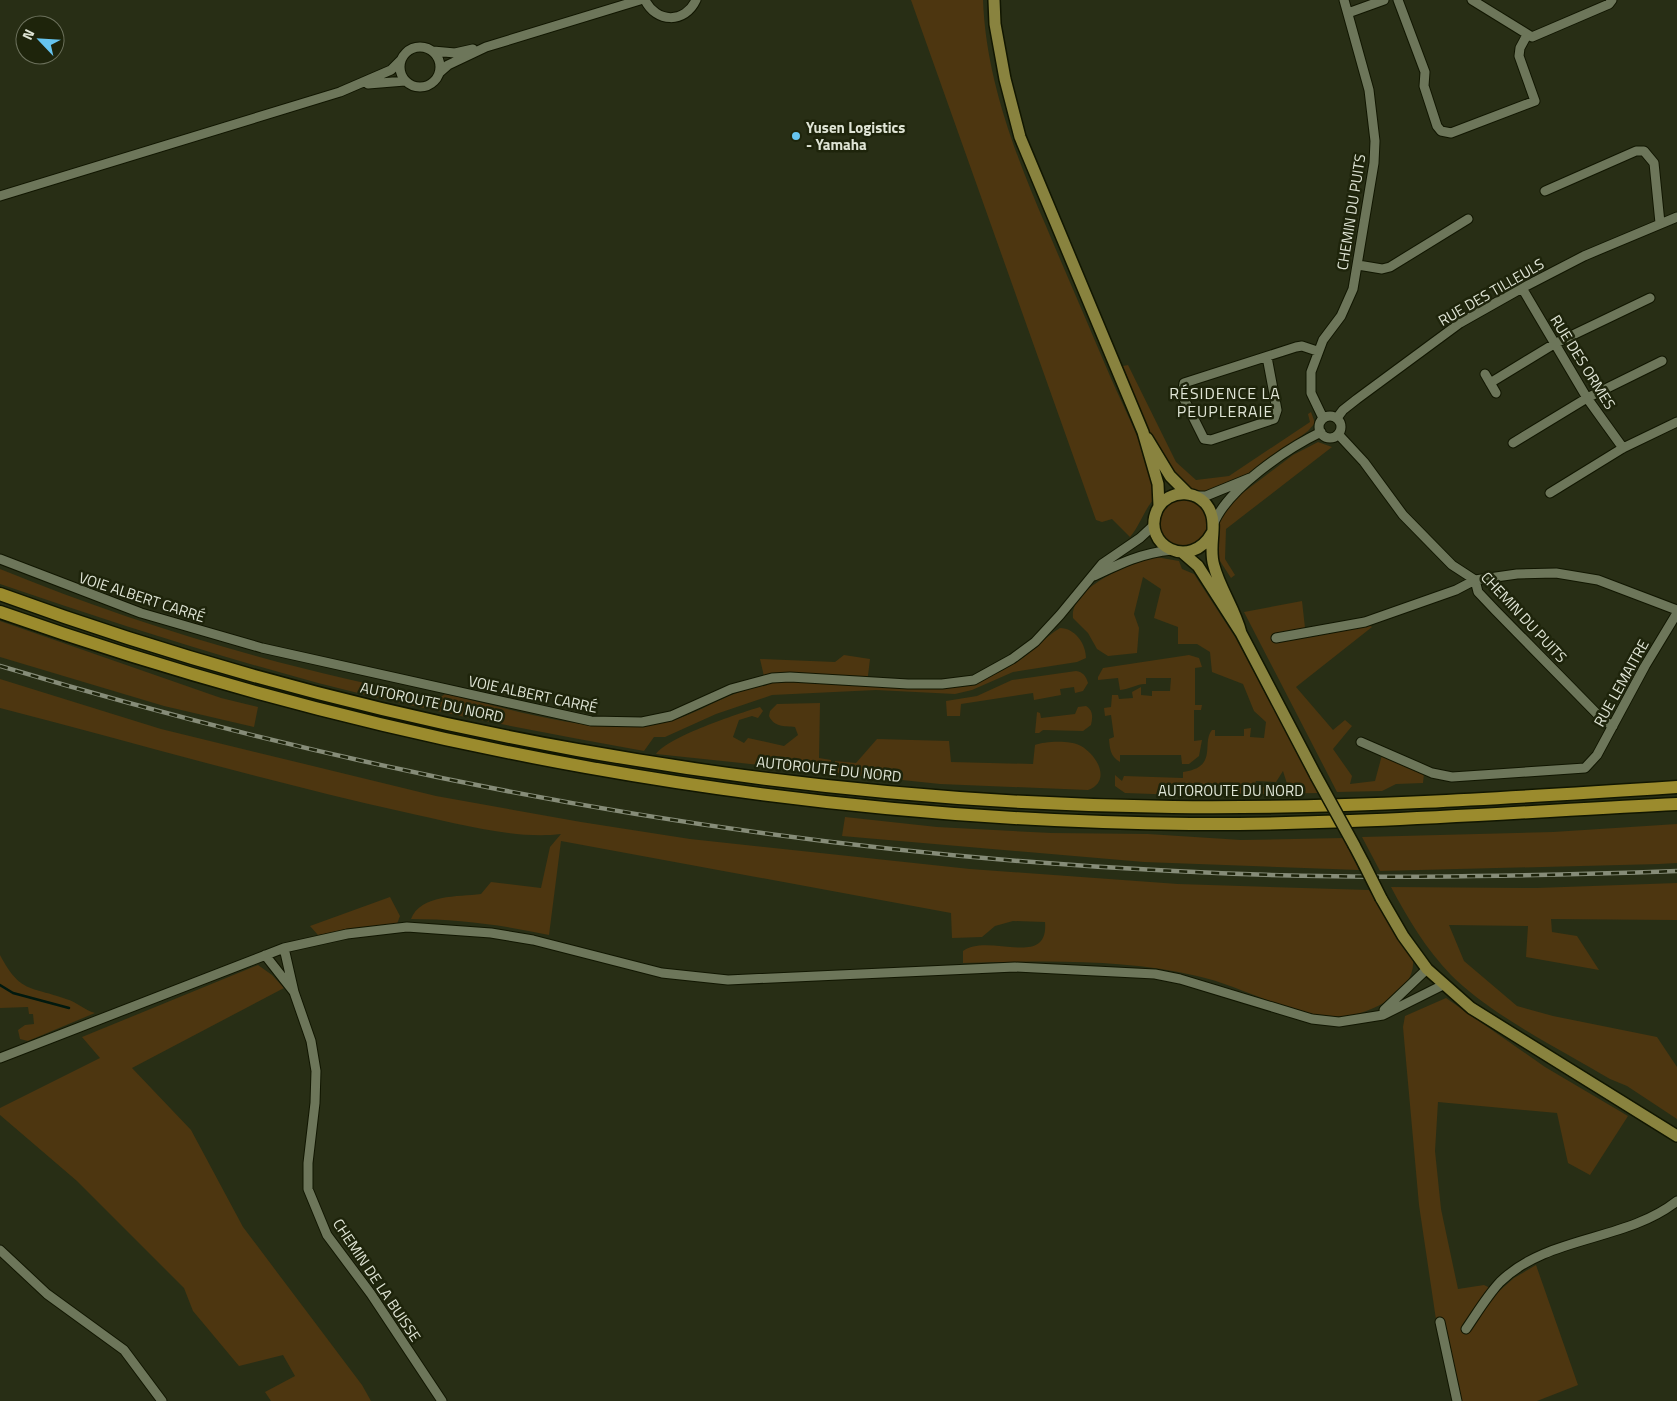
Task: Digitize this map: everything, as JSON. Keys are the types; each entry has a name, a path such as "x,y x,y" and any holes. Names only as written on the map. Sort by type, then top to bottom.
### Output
{"highway":[{"name":"AUTOROUTE DU NORD","path":"0,594 181,654 349,700 588,751 755,777 956,798 1106,806 1292,807 1677,787"},
{"path":"0,612 192,675 375,724 535,759 770,796 994,817 1189,824 1370,820 1636,806 1677,806"},
{"path":"1491,798 1677,781"}],"main road":[{"path":"994,0 995,24 1005,79 1020,137 1143,432 1158,484 1160,506 1154,525 1162,543 1198,566 1240,633 1381,898 1403,936 1427,969 1443,985 1490,1021 1677,1136"},
{"path":"1143,432 1170,476 1191,495 1209,507 1212,529 1210,550 1214,568 1237,616 1240,633"},
{"path":"1160,506 1175,495 1191,495"},
{"path":"1178,552 1200,548 1212,529"}],"street":[{"path":"0,196 362,84 391,70 406,52 414,47 454,53 486,47 640,0"},
{"path":"645,0 648,7 656,14 670,18 685,14 696,0"},
{"name":"CHEMIN DU PUITS","path":"1324,418 1311,394 1311,372 1317,351 1346,308 1353,289 1376,141 1369,90 1344,0"},
{"path":"1348,13 1384,0"},
{"path":"1398,0 1425,72 1424,86 1437,126 1441,131 1451,133 1535,100 1519,56 1520,48 1527,35"},
{"path":"1472,0 1532,37 1608,4 1612,0"},
{"path":"401,60 400,70 405,81 413,86 424,87 432,84 440,72 448,65 486,47"},
{"path":"433,51 439,59 440,72"},
{"path":"362,84 405,81"},
{"path":"1546,191 1636,151 1644,151 1654,164 1660,223"},
{"name":"RUE DES TILLEULS","path":"1337,418 1343,410 1406,361 1460,323 1584,256 1677,217"},
{"path":"1358,265 1382,269 1390,267 1468,219"},
{"name":"RUE DES ORMES","path":"1522,288 1587,398 1624,448"},
{"path":"1490,383 1554,344 1650,298"},
{"path":"1267,357 1277,410 1274,419 1211,440 1204,439 1182,395 1184,384 1267,357 1302,346 1317,351"},
{"path":"1513,444 1587,398 1662,361"},
{"path":"1485,374 1496,393"},
{"path":"1330,416 1337,418 1340,428 1338,434 1331,438 1321,432 1320,425 1324,418 1330,416"},
{"path":"1550,493 1624,448 1677,422"},
{"path":"1212,529 1218,512 1250,478 1302,442 1321,432"},
{"name":"CHEMIN DU PUITS","path":"1338,434 1364,462 1410,522 1452,565 1474,580 1478,592 1495,610 1604,721 1613,726"},
{"path":"1191,495 1206,496 1250,478"},
{"name":"VOIE ALBERT CARRÉ","path":"0,559 141,613 262,648 400,680 602,722 642,722 671,716 731,689 772,678 790,677 942,684 974,680 1012,659 1034,642 1112,555 1140,538 1154,525"},
{"name":"VOIE ALBERT CARRÉ","path":"1092,577 1133,557 1147,553 1178,552"},
{"path":"1276,638 1365,622 1447,594 1474,580 1537,573 1577,575 1613,584 1677,612"},
{"name":"RUE LEMAITRE","path":"1361,742 1432,773 1452,777 1586,768 1613,726 1677,612"},
{"path":"0,1058 284,948 366,931 407,927 491,933 533,940 643,968 684,976 757,980 1015,967 1155,974 1180,979 1312,1019 1352,1021 1376,1016 1443,985"},
{"name":"CHEMIN DE LA BUISSE","path":"284,948 294,992 311,1041 316,1071 315,1103 308,1163 308,1189 316,1213 327,1235 372,1294 442,1401"},
{"name":"CHEMIN DE LA BUISSE","path":"265,955 294,992"},
{"path":"1376,1016 1427,969"},
{"path":"1466,1329 1487,1297 1501,1281 1534,1259 1645,1220 1677,1201"},
{"path":"0,1250 47,1294 124,1350 162,1401"},
{"path":"1440,1322 1457,1401"}],"shaded area":[{"path":"911,0 983,0 990,59 996,87 1013,144 1054,245 1137,435 1153,481 1156,497 1148,506 1130,537 1112,519 1102,522 1096,520"},
{"path":"1128,365 1176,462 1196,480 1229,476 1310,422 1308,414 1311,412 1315,423 1308,431 1273,457 1234,482 1208,492 1193,490 1180,480 1155,443 1123,366"},
{"path":"1318,442 1332,447 1226,529 1225,559 1235,575 1231,578 1218,558 1216,542 1222,511 1232,501 1293,455"},
{"path":"1183,499 1192,501 1200,506 1205,514 1207,523 1205,532 1200,540 1192,545 1183,547 1174,545 1166,540 1161,532 1159,523 1161,514 1166,506 1174,501"},
{"path":"1156,557 1179,561 1182,569 1194,574 1235,637 1319,793 1182,795 1125,793 1115,786 1115,775 1122,781 1124,776 1183,778 1183,772 1194,769 1205,760 1209,735 1212,730 1215,730 1215,736 1244,736 1244,729 1251,728 1250,737 1264,738 1266,722 1254,711 1243,684 1212,672 1210,652 1197,644 1178,644 1178,627 1154,618 1161,589 1143,577 1134,614 1139,628 1137,653 1108,656 1097,649 1088,633 1073,618 1075,607 1081,596 1091,587 1118,571","holes":["1283,771 1288,787 1254,787 1256,781 1276,782"]},
{"path":"0,569 107,610 216,645 272,660 383,687 439,698 445,694 527,714 584,724 640,726 666,722 685,716 740,692 766,685 760,659 835,662 844,655 870,659 867,684 941,687 958,685 993,675 1019,661 1060,628 1070,631 1079,638 1084,647 1086,658 1077,662 1013,672 972,690 955,694 876,690 772,695 716,714 665,737 654,737 644,751 440,712 278,672 79,611 0,584"},
{"path":"1302,601 1306,637 1368,624 1372,627 1296,687 1333,730 1345,720 1352,726 1333,749 1352,776 1350,784 1375,781 1382,755 1424,773 1423,783 1396,784 1382,791 1337,792 1244,612"},
{"path":"0,621 221,698 258,707 254,727 164,706 0,657"},
{"path":"1189,655 1199,658 1202,667 1195,668 1195,705 1202,705 1201,710 1194,710 1194,741 1202,740 1199,756 1189,764 1182,764 1181,755 1120,755 1120,762 1111,752 1109,739 1114,737 1111,715 1105,716 1104,708 1111,707 1112,695 1118,695 1119,699 1133,698 1132,692 1141,687 1141,695 1152,696 1152,691 1170,691 1171,678 1146,678 1146,684 1120,690 1118,678 1098,680 1103,668"},
{"path":"1076,671 1085,676 1088,683 1083,691 1075,693 1074,687 1060,689 1061,695 1034,700 1033,693 961,704 960,716 947,716 946,701 977,696 1012,680"},
{"path":"0,679 161,729 436,796 690,839 970,869 1178,884 1369,890 1413,960 1412,971 1400,991 1380,1005 1357,1014 1328,1016 1290,1008 1215,981 1168,970 1110,963 963,963 963,951 974,946 1027,947 1037,944 1044,936 1045,922 1013,921 995,926 982,937 952,938 951,913 561,841 549,935 480,923 411,919 416,911 431,901 441,898 481,894 491,882 541,888 550,847 561,834 543,835 503,832 442,821 303,788 0,708"},
{"path":"820,703 819,758 831,760 831,767 835,767 835,761 856,763 877,739 949,741 951,762 1033,764 1035,745 1065,742 1077,744 1087,750 1097,762 1101,774 1095,786 1088,790 940,784 656,754 675,740 689,733 760,707 763,711 758,718 752,716 739,720 733,737 744,743 748,738 784,746 798,735 795,727 780,725 774,722 769,716 770,711 777,704"},
{"path":"1086,706 1092,714 1092,719 1091,725 1083,731 1043,730 1035,733 1037,712 1040,713 1041,718 1075,714 1078,707"},
{"path":"845,817 937,827 1051,833 1148,834 1241,840 1343,838 1359,870 1144,862 842,836"},
{"path":"1677,824 1677,863 1659,864 1380,871 1362,837 1553,832"},
{"path":"1677,883 1677,920 1551,919 1552,932 1577,936 1599,970 1526,957 1528,926 1449,925 1464,961 1517,1006 1553,1016 1657,1037 1677,1067 1677,1119 1627,1086 1610,1079 1527,1031 1468,990 1451,975 1426,944 1391,887 1536,888"},
{"path":"390,897 400,916 397,924 318,935 310,926"},
{"path":"0,955 7,967 20,982 35,989 70,1000 95,1013 28,1041 20,1039 18,1030 25,1025 34,1024 33,1014 29,1014 28,1007 0,1008"},
{"path":"258,965 272,975 284,988 132,1068 191,1130 243,1227 362,1385 371,1401 271,1401 265,1392 295,1376 283,1355 239,1366 193,1311 184,1288 77,1181 0,1115 0,1108 100,1058 82,1037"},
{"path":"1446,998 1545,1067 1628,1116 1590,1175 1568,1163 1557,1113 1438,1102 1435,1151 1441,1209 1458,1289 1484,1285 1498,1292 1514,1278 1536,1265 1578,1385 1537,1401 1461,1401 1449,1345 1438,1333 1419,1205 1403,1027 1405,1016"}],"waterway":[{"path":"0,985 13,993 69,1008"}],"railway":[{"path":"0,666 144,707 288,744 434,776 581,804 728,828 876,847 1025,861 1174,871 1300,876 1426,877 1677,871"}],"place":[{"name":"Yusen Logistics - Yamaha","path":"796,136"}],"district":[{"name":"RÉSIDENCE LA PEUPLERAIE","path":"1225,402"}]}
